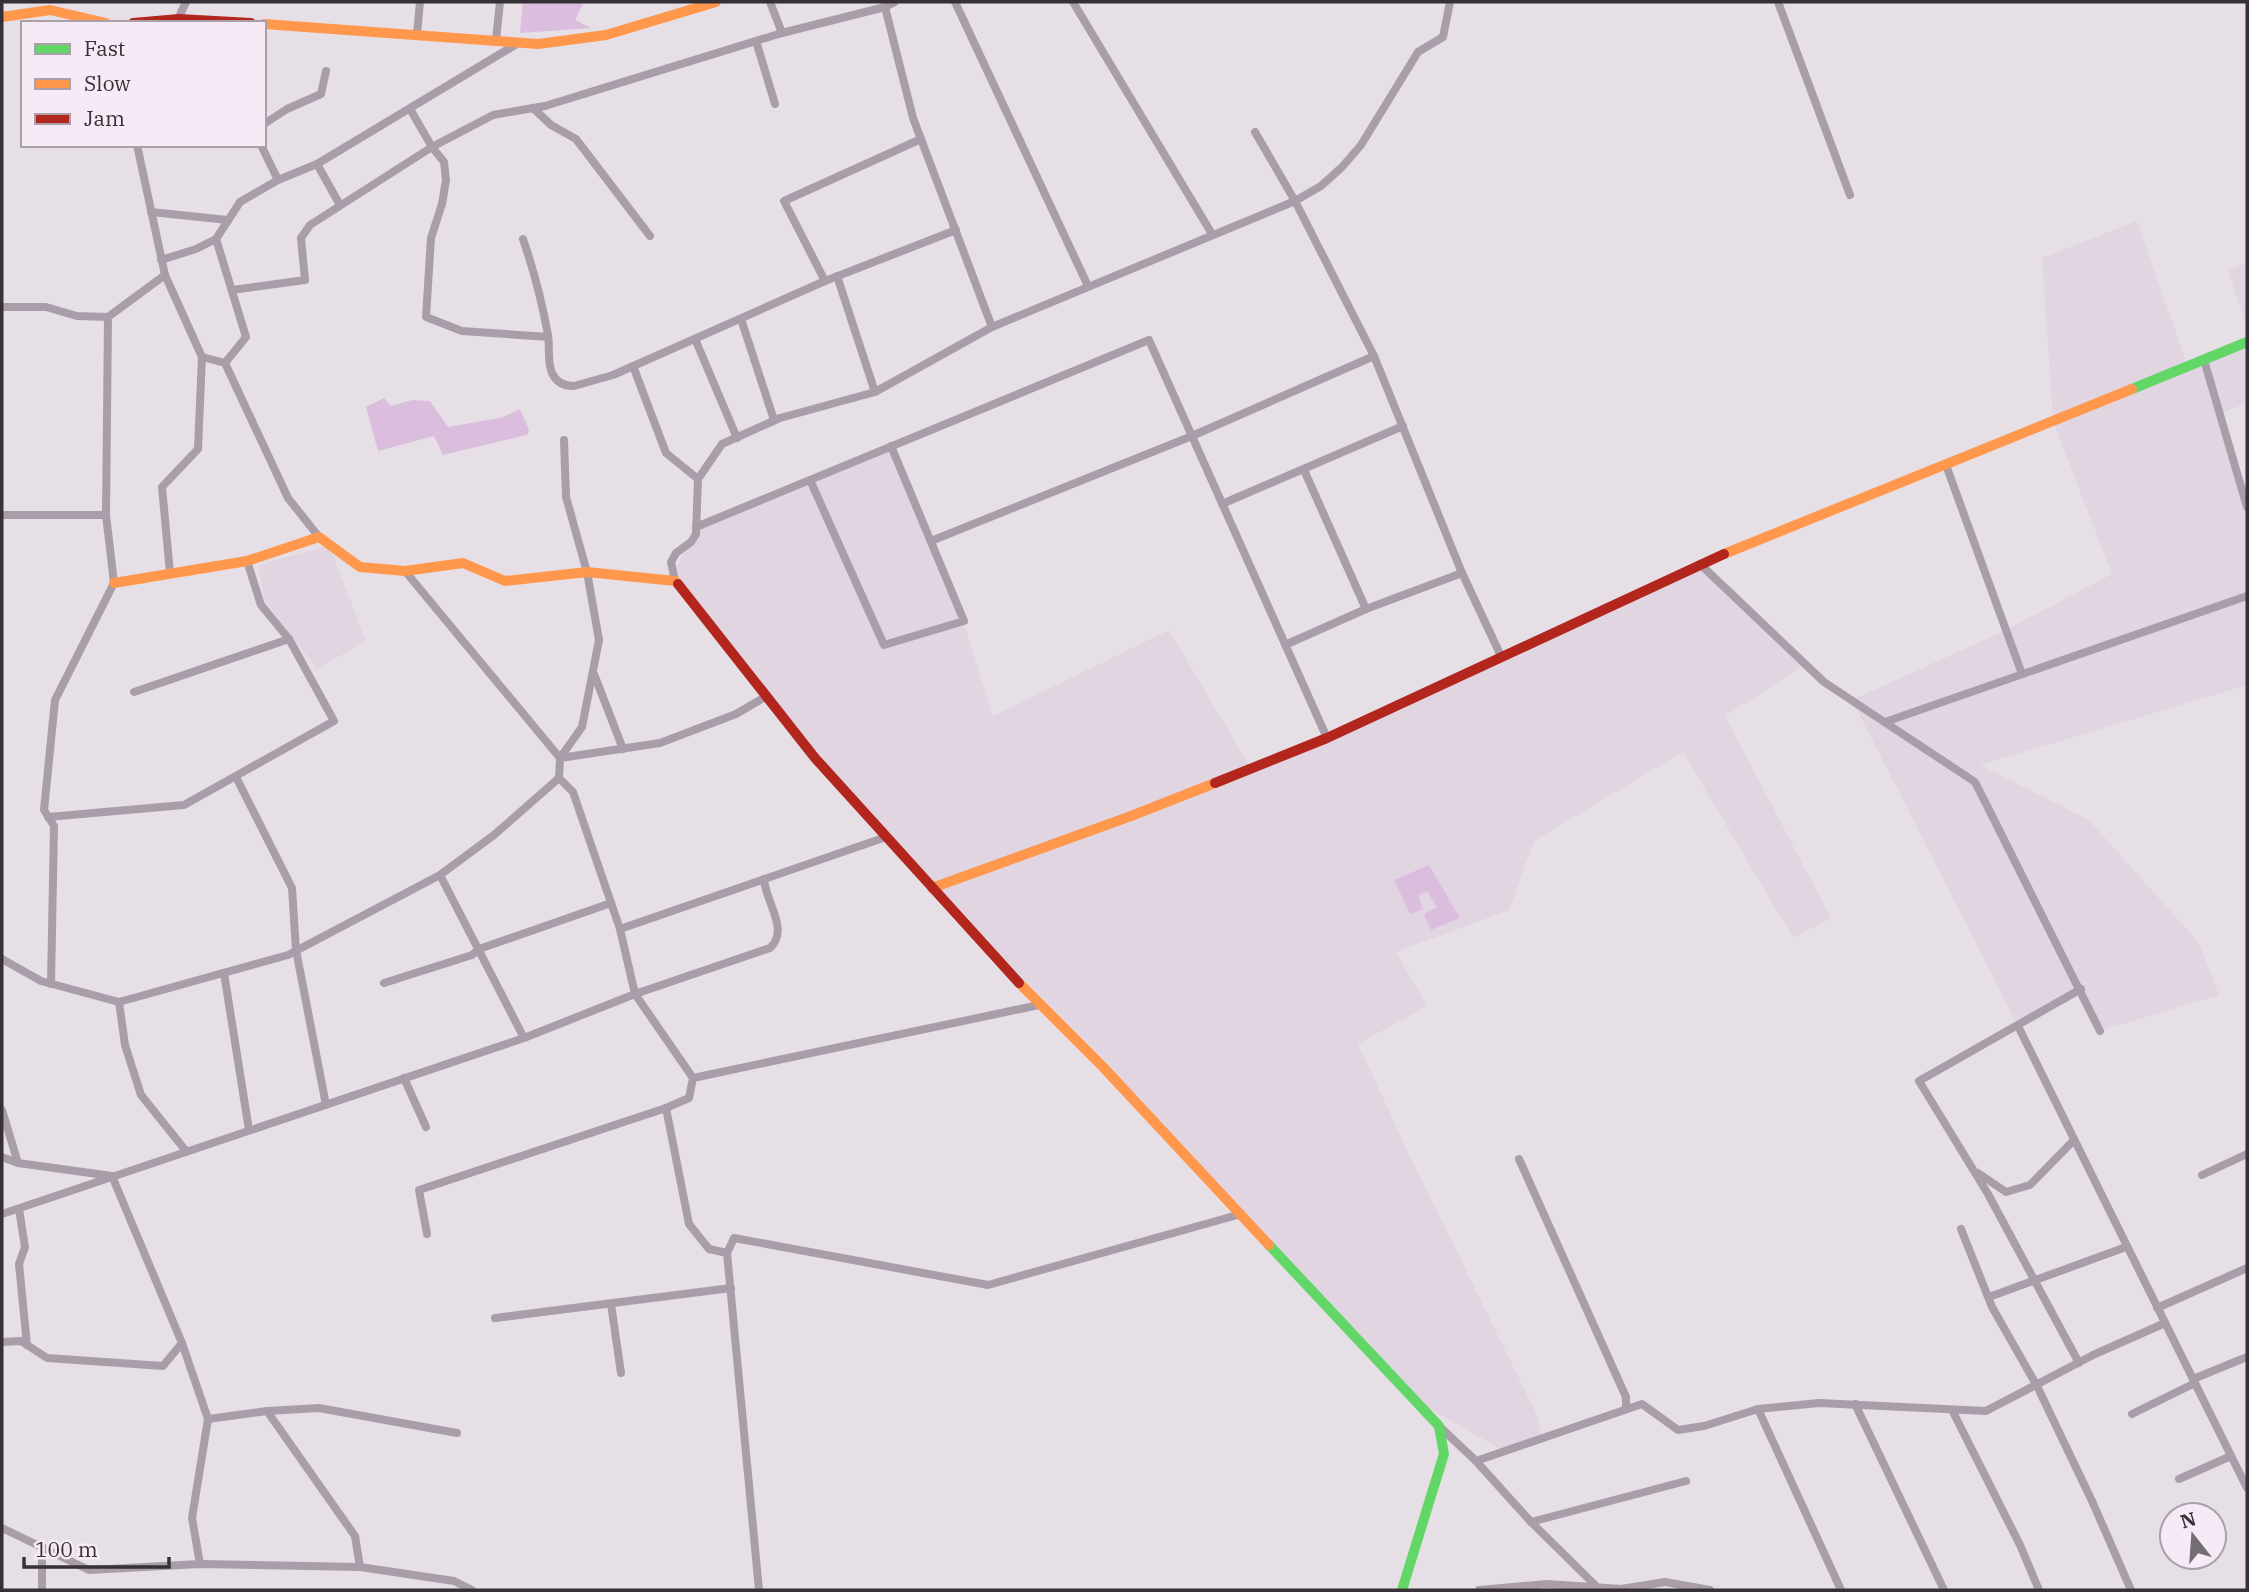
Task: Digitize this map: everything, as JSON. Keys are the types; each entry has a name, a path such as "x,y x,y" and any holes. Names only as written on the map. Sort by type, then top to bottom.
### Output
{"street":[{"path":"177,21 186,2"},
{"path":"417,34 420,2"},
{"path":"496,40 500,2"},
{"path":"266,24 520,43 564,43 590,39 716,2"},
{"path":"770,2 782,33"},
{"path":"232,290 305,280 301,238 310,225 432,146 493,115 533,108 895,2"},
{"path":"955,2 1088,286"},
{"path":"1073,2 1212,234"},
{"path":"1450,2 1443,37 1418,52 1361,145 1321,187 1294,201 992,327 875,392 774,421 722,444 698,479 696,534 691,542 676,553 671,562 675,581 765,697 815,758 932,888 1039,1005 1103,1067 1439,1426 1598,1588"},
{"path":"1778,2 1850,195"},
{"path":"885,6 913,118 992,327"},
{"path":"2,17 50,10 97,21"},
{"path":"756,41 775,104"},
{"path":"161,260 196,249 216,239 240,202 278,180 317,164 520,43"},
{"path":"266,123 286,109 321,94 326,71"},
{"path":"533,108 551,125 576,139 650,236"},
{"path":"410,109 444,162 446,180 442,204 431,238 426,317 462,331 548,337"},
{"path":"1255,132 1374,356 1462,573 1501,656"},
{"path":"825,281 785,201 921,139"},
{"path":"138,147 164,275 202,357 198,449 162,487 170,573"},
{"path":"262,147 278,180"},
{"path":"317,164 340,205"},
{"path":"151,212 228,220"},
{"path":"523,239 537,280 548,337 551,370 557,380 568,386 613,375 836,276 956,230"},
{"path":"216,239 246,337 225,363"},
{"path":"2,307 46,307 77,316 108,317 164,275"},
{"path":"836,276 875,392"},
{"path":"51,984 54,826 44,810 55,700 114,583 106,515 108,317"},
{"path":"741,319 774,421"},
{"path":"695,339 737,438"},
{"path":"696,527 1149,340 1327,737"},
{"path":"932,888 1131,816 1327,737 1700,564 2247,342"},
{"path":"931,541 1192,436 1374,356"},
{"path":"202,357 225,363"},
{"path":"2204,360 2247,507"},
{"path":"225,363 289,498 319,537 360,567 405,571 463,563 505,581 587,572 675,581"},
{"path":"633,366 666,453 698,479"},
{"path":"1222,504 1403,426"},
{"path":"2,959 41,981 119,1002 288,955 440,875 494,835 559,778 560,758 582,727 599,640 587,572 566,497 564,440"},
{"path":"810,480 884,645 964,621 891,446"},
{"path":"1946,465 2022,674"},
{"path":"1304,470 1366,610"},
{"path":"2,515 106,515"},
{"path":"114,583 247,561 319,537"},
{"path":"48,817 184,805 334,721 289,639 261,605 247,561"},
{"path":"1700,564 1824,682 1975,782 2101,1031"},
{"path":"405,571 560,758"},
{"path":"1285,645 1462,573"},
{"path":"1885,722 2247,596"},
{"path":"134,692 289,639"},
{"path":"594,674 623,749"},
{"path":"560,758 660,743 736,714 765,697"},
{"path":"236,777 292,888 296,950 326,1105"},
{"path":"427,1234 419,1190 690,1098 693,1078 635,995 620,929 573,792 559,778"},
{"path":"620,929 886,837"},
{"path":"440,875 524,1038"},
{"path":"2,1214 524,1038 635,995 771,948 778,941 779,933 764,879"},
{"path":"384,983 472,955 479,949 611,903"},
{"path":"224,973 249,1130"},
{"path":"2079,1363 1975,1172 1919,1081 2081,989"},
{"path":"119,1002 125,1045 141,1094 186,1152"},
{"path":"693,1078 1039,1005"},
{"path":"2018,1026 2126,1247 2245,1478 2247,1488"},
{"path":"404,1078 426,1127"},
{"path":"666,1108 689,1224 709,1248 726,1252"},
{"path":"2,1110 18,1163"},
{"path":"1975,1172 2006,1192 2030,1185 2074,1140"},
{"path":"2202,1175 2247,1154"},
{"path":"2,1157 18,1163 112,1176"},
{"path":"1519,1159 1626,1397 1626,1409"},
{"path":"112,1176 181,1343 208,1419 192,1518 200,1564"},
{"path":"19,1209 25,1247 19,1264 27,1345"},
{"path":"759,1590 726,1252 734,1238 988,1285 1241,1214"},
{"path":"1961,1229 1989,1297 2037,1386 2131,1590"},
{"path":"1989,1297 2126,1247"},
{"path":"2157,1308 2247,1268"},
{"path":"495,1318 731,1288"},
{"path":"611,1304 621,1373"},
{"path":"1476,1461 1642,1404 1678,1430 1704,1426 1758,1409 1819,1404 1986,1411 2165,1323"},
{"path":"2,1342 21,1341 47,1359 163,1366 181,1343"},
{"path":"2132,1414 2247,1357"},
{"path":"1855,1404 1944,1590"},
{"path":"208,1419 267,1411 319,1408 457,1433"},
{"path":"1758,1409 1841,1590"},
{"path":"1952,1410 2020,1545 2039,1590"},
{"path":"267,1411 355,1536 360,1567"},
{"path":"1402,1590 1444,1454 1439,1426"},
{"path":"2179,1479 2231,1455"},
{"path":"1531,1522 1686,1481"},
{"path":"2,1528 89,1570 200,1564 360,1567 454,1581 471,1590"},
{"path":"42,1547 42,1590"},
{"path":"1479,1590 1547,1584 1622,1588 1650,1587 1665,1583 1710,1590"}],"shaded area":[{"path":"523,2 584,2 575,20 591,28 520,33"},
{"path":"2137,221 2188,367 2247,342 2247,403 2220,414 2247,505 2247,685 1980,765 2089,820 2199,943 2219,995 2100,1031 2081,990 2018,1026 1852,700 2006,630 2112,574 2053,422 2042,258"},
{"path":"2247,263 2247,328 2228,270"},
{"path":"384,398 391,406 412,400 430,401 448,427 500,418 520,409 529,430 527,435 443,455 434,436 378,451 366,407"},
{"path":"891,446 963,621 993,716 1169,630 1251,768 1700,564 1805,665 1725,716 1831,918 1793,938 1683,752 1534,841 1509,910 1396,952 1427,1006 1358,1044 1538,1417 1542,1436 1502,1450 1416,1401 815,758 674,574 696,527"},
{"path":"323,547 331,550 366,641 317,669 265,601 258,565"},
{"path":"1429,865 1460,918 1431,930 1424,914 1437,907 1427,891 1418,895 1423,909 1410,914 1394,880"}],"traffic: fast":[{"path":"2132,389 2247,342"},
{"path":"1269,1245 1439,1426 1444,1454 1402,1590"}],"traffic: slow":[{"path":"266,24 538,44 606,35 716,2"},
{"path":"2,17 50,10 97,21"},
{"path":"1724,554 2132,389"},
{"path":"114,583 247,561 319,537 360,567 405,571 463,563 505,581 587,572 675,581 678,584"},
{"path":"932,888 1215,783"},
{"path":"1019,983 1103,1067 1269,1245"}],"traffic: jam":[{"path":"156,21 215,21"},
{"path":"1215,783 1327,738 1724,554"},
{"path":"678,584 815,758 1019,983"}]}
